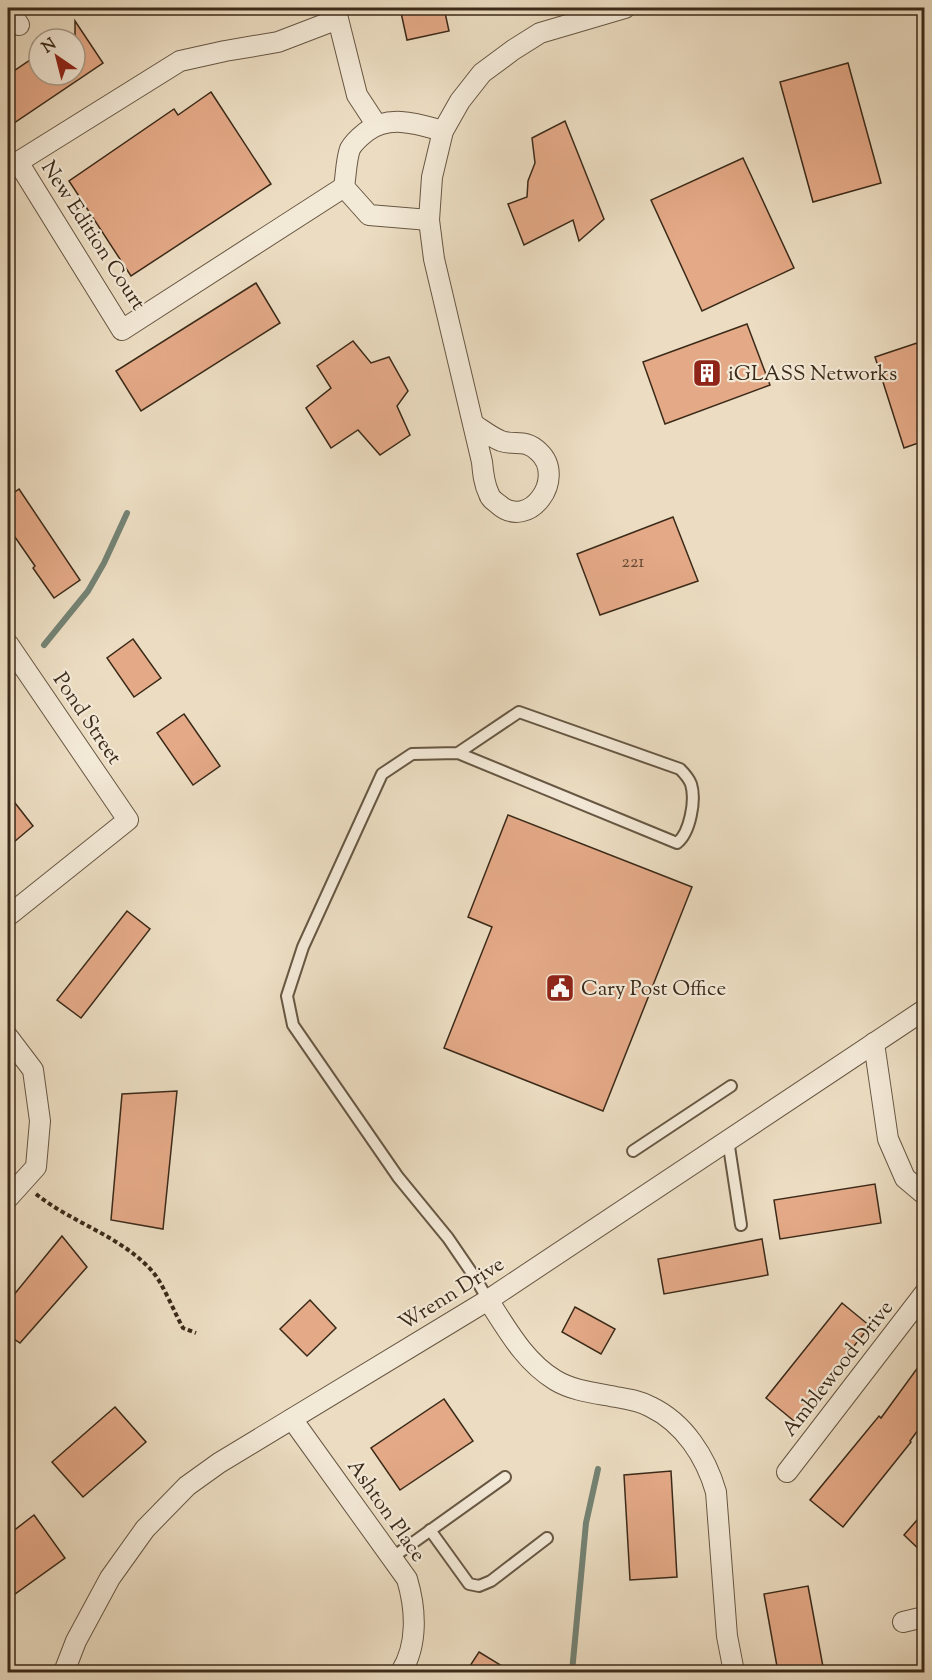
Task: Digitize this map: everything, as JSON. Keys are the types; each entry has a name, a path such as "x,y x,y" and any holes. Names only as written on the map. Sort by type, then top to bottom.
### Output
{"street":[{"path":"8,8 19,25"},
{"path":"473,424 501,441 526,443 541,453 549,468 548,483 543,498 530,509 518,512 504,509 489,496 484,480 434,260 429,219 432,177 443,131 460,101 482,73 513,50 540,33 625,8"},
{"name":"New Edition Court","path":"344,187 122,330 18,162 180,61 278,42 338,19 357,95 376,124"},
{"path":"429,219 369,216 344,187 350,150 361,136 376,124 395,121 419,124 443,131"},
{"name":"Pond Street","path":"8,644 128,820 8,916"},
{"name":"Wrenn Drive","path":"64,1672 76,1641 110,1578 145,1529 187,1486 219,1463 488,1300 924,1010"},
{"path":"8,1037 33,1070 40,1121 36,1167 8,1198"},
{"path":"874,1043 888,1138 906,1178 924,1194"},
{"name":"Amblewood Drive","path":"787,1472 924,1294"},
{"path":"488,1300 526,1357 541,1371 557,1382 579,1390 650,1406 674,1421 695,1447 710,1471 716,1492 728,1636 734,1672"},
{"name":"Ashton Place","path":"292,1419 407,1579 412,1595 412,1644 401,1672"},
{"path":"903,1622 924,1617"}],"lane":[{"path":"458,753 519,712 680,769 691,783 694,804 682,839 677,843 458,753 412,753 382,774 303,947 287,996 293,1025 398,1177 448,1238 488,1300"},
{"path":"633,1151 731,1086"},
{"path":"728,1140 741,1225"},
{"path":"393,1557 505,1477"},
{"path":"430,1530 470,1584 479,1586 491,1581 547,1538"}],"path":[{"path":"22,1182 49,1205 127,1249 153,1272 183,1328 196,1333"}],"building":[{"path":"400,8 444,8 449,31 407,40"},
{"path":"87,39 103,63 87,74"},
{"path":"27,62 27,87 67,87 8,127 8,75"},
{"path":"848,63 881,183 813,202 780,82"},
{"path":"211,92 271,184 131,276 69,181 174,109 178,115"},
{"path":"565,121 604,219 579,241 573,220 524,245 508,204 527,197 528,181 535,163 532,138"},
{"path":"743,158 794,268 702,311 651,200"},
{"path":"256,283 280,323 141,411 116,371"},
{"name":"iGLASS Networks","path":"747,324 770,385 665,424 643,362"},
{"path":"353,341 371,363 389,357 408,391 397,406 410,435 380,455 358,430 331,448 306,408 331,388 317,366"},
{"path":"917,343 924,366 924,441 904,448 875,357"},
{"path":"19,489 80,580 54,598 8,527 8,497"},
{"path":"673,517 698,581 600,615 577,554"},
{"path":"133,639 161,678 134,697 107,658"},
{"path":"184,714 220,766 193,785 157,733"},
{"path":"8,794 33,826 8,847"},
{"name":"Cary Post Office","path":"508,815 692,887 603,1111 444,1048 492,927 468,917"},
{"path":"127,911 150,929 81,1018 57,1000"},
{"path":"177,1091 163,1229 111,1220 122,1094"},
{"path":"875,1184 881,1223 780,1239 774,1200"},
{"path":"62,1236 87,1267 20,1343 8,1335 8,1302"},
{"path":"762,1239 768,1275 664,1294 658,1259"},
{"path":"310,1300 336,1328 307,1356 280,1329"},
{"path":"842,1303 870,1326 794,1421 766,1398"},
{"path":"575,1307 615,1329 601,1354 562,1332"},
{"path":"924,1359 924,1422 911,1442 843,1527 810,1500 879,1416 881,1418"},
{"path":"444,1399 473,1441 400,1490 371,1448"},
{"path":"115,1407 146,1442 83,1497 52,1462"},
{"path":"671,1471 677,1577 630,1580 624,1475"},
{"path":"924,1512 924,1554 904,1535"},
{"path":"34,1515 65,1558 8,1599 8,1535"},
{"path":"808,1586 824,1672 778,1672 764,1594"},
{"path":"479,1652 512,1672 466,1672"}],"waterway":[{"path":"44,645 88,591 127,513"},
{"path":"572,1672 586,1523 598,1469"}],"place":[{"name":"iGLASS Networks","path":"707,373"},
{"name":"Cary Post Office","path":"560,988"}]}
